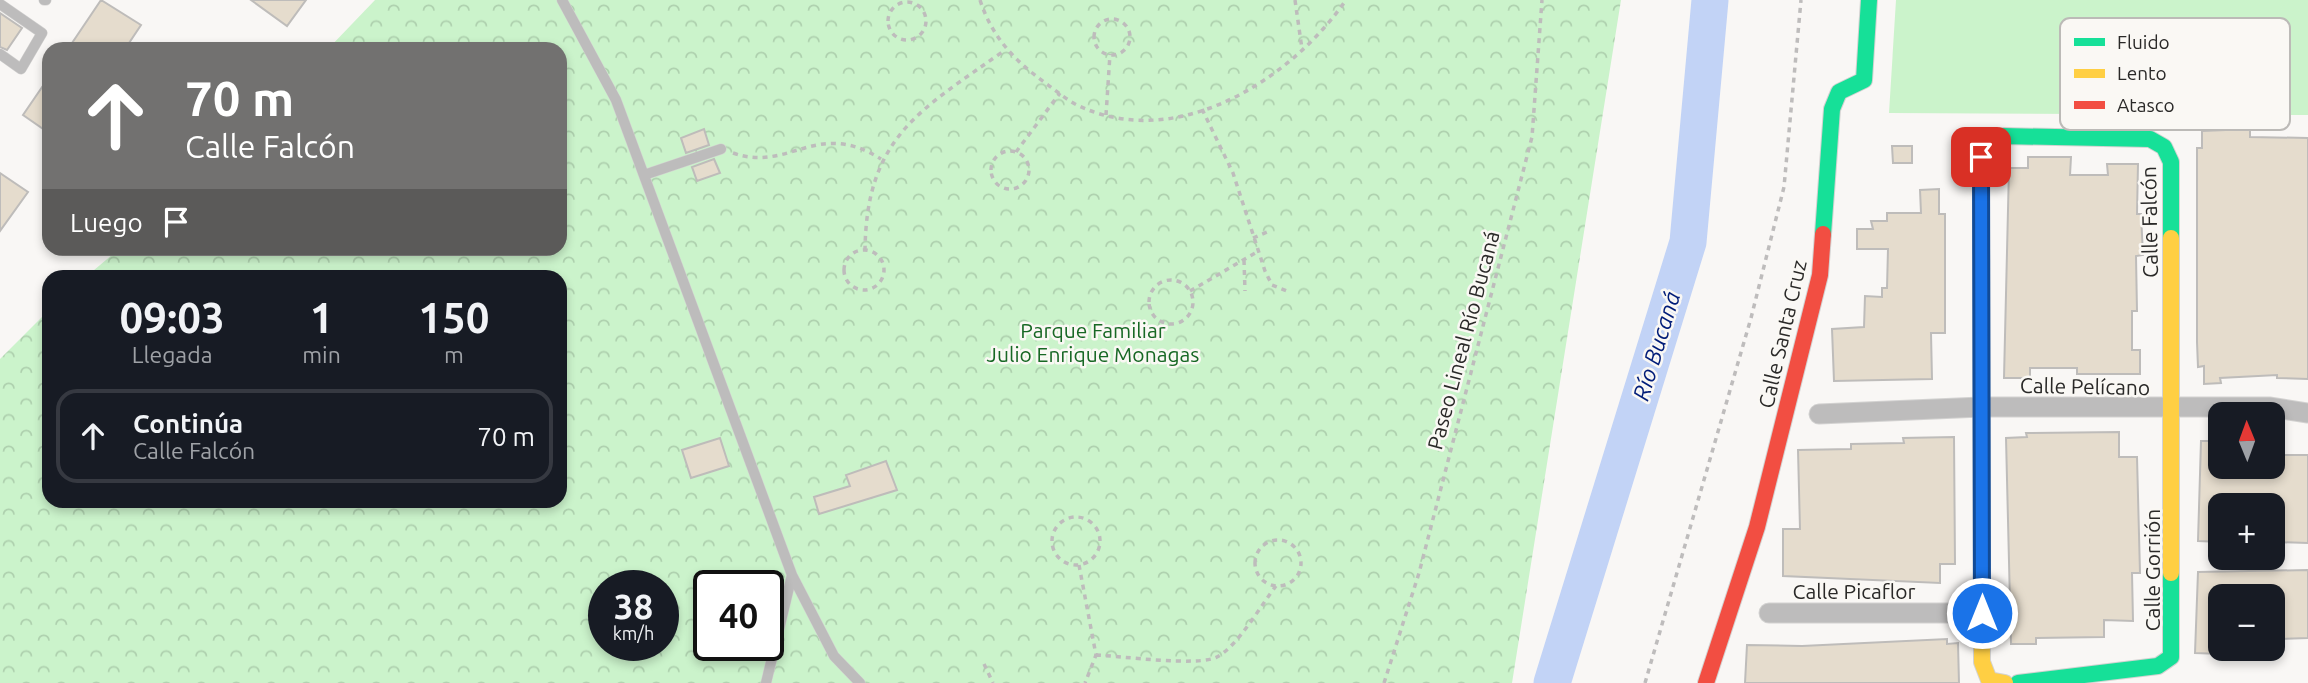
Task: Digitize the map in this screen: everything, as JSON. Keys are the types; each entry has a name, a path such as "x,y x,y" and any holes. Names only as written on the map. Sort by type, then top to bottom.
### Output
{"street":[{"name":"Calle Santa Cruz","path":"1706,683 1757,527 1820,275 1832,109 1839,92 1864,80 1869,0"},
{"name":"Calle Falcón","path":"1981,407 1981,157 1985,142 2003,136 2150,139 2164,148 2171,162 2172,409"},
{"name":"Calle Pelícano","path":"1818,414 1981,407 2269,407 2308,412"},
{"path":"1981,407 1982,662 1989,680 2006,683"},
{"name":"Calle Gorrión","path":"2018,683 2158,666 2171,657 2172,409"},
{"name":"Calle Picaflor","path":"1769,613 1982,613"}],"lane":[{"path":"562,0 616,100 792,575 834,656 860,683"},
{"path":"0,4 42,33 21,69 0,54"},
{"path":"644,175 721,149"},
{"path":"766,683 792,575"}],"path":[{"path":"980,0 988,22 1006,49 1074,104 1106,115 1144,119 1176,118 1264,82 1328,26 1346,0"},
{"path":"1295,0 1302,49"},
{"name":"Paseo Lineal Río Bucaná","path":"1384,683 1419,573 1532,137 1542,0"},
{"path":"1645,683 1751,318 1784,187 1801,0"},
{"path":"917,2 924,13 923,31 913,39 901,39 891,31 890,14 898,5 917,2"},
{"path":"1112,19 1123,23 1130,38 1121,52 1110,54 1096,45 1094,33 1101,23 1112,19"},
{"path":"865,251 865,226 881,159 909,121 1006,49"},
{"path":"1106,115 1110,54"},
{"path":"1016,152 1026,160 1029,173 1022,184 1004,188 994,181 992,164 999,155 1016,152 1060,93"},
{"path":"1202,109 1233,173 1257,252 1272,285 1287,291"},
{"path":"721,149 758,160 826,142 855,146 881,159"},
{"path":"1253,238 1267,232"},
{"path":"865,251 880,257 885,270 874,288 861,290 850,284 844,267 856,252 865,251"},
{"path":"1190,291 1257,252"},
{"path":"1244,260 1245,291"},
{"path":"1173,280 1190,291 1190,311 1181,321 1160,321 1150,310 1150,295 1159,284 1173,280"},
{"path":"1070,518 1092,523 1099,537 1099,544 1092,558 1079,565 1063,561 1053,549 1053,534 1062,521 1070,518"},
{"path":"1096,655 1178,660 1216,658 1235,640 1276,586 1296,577 1301,563 1296,549 1284,541 1263,546 1255,559 1258,574 1269,584 1276,586"},
{"path":"1079,565 1096,655 1085,683"},
{"path":"984,664 993,683"}],"green space":[{"name":"Parque Familiar Julio Enrique Monagas","path":"375,0 1621,0 1512,683 0,683 0,359 42,317 42,508 567,508 567,270 94,270 111,256 567,256 567,42 335,42"},
{"path":"1896,0 2308,0 2308,115 2290,115 2290,18 2060,18 2060,114 1889,113"}],"building":[{"path":"101,0 141,25 130,42 73,42"},
{"path":"251,0 306,0 287,26"},
{"path":"0,13 22,28 7,50 0,47"},
{"path":"42,87 42,128 23,115"},
{"path":"704,129 709,145 686,153 681,138"},
{"path":"2250,130 2250,137 2308,138 2308,379 2277,378 2277,375 2220,378 2221,383 2204,384 2204,366 2198,367 2197,342 2197,148 2202,148 2202,131"},
{"path":"1892,146 1912,146 1912,163 1893,163"},
{"path":"2028,157 2071,157 2070,175 2108,175 2107,164 2138,164 2137,214 2141,214 2143,255 2136,256 2137,311 2132,311 2132,350 2140,350 2140,374 2077,374 2077,368 2030,368 2030,378 2004,378 2009,168 2028,168"},
{"path":"714,159 720,173 697,181 692,167"},
{"path":"0,173 28,192 0,231"},
{"path":"1939,189 1939,214 1945,214 1945,333 1931,333 1932,379 1834,381 1832,329 1864,327 1865,296 1882,297 1882,288 1887,288 1888,249 1857,249 1857,229 1873,229 1871,221 1887,221 1887,213 1921,213 1920,190"},
{"path":"2119,432 2119,457 2137,457 2140,573 2132,573 2133,621 2104,620 2104,637 2036,638 2036,644 2011,644 2006,438 2027,437 2026,433"},
{"path":"1954,437 1955,564 1940,564 1940,583 1783,576 1783,529 1800,529 1798,450 1851,449 1851,444 1904,443 1903,438"},
{"path":"720,438 729,466 691,478 682,450"},
{"path":"2201,441 2208,441 2208,480 2286,480 2286,455 2308,455 2308,543 2285,542 2285,493 2208,493 2208,541 2198,541"},
{"path":"886,461 897,490 819,514 814,497 850,486 846,475"},
{"path":"2308,570 2308,638 2285,639 2285,584 2208,584 2208,654 2195,653 2198,572"},
{"path":"1947,639 1947,644 1958,643 1959,683 1745,683 1747,645 1802,646"}],"waterway":[{"name":"Río Bucaná","path":"1552,683 1688,242 1710,0"}],"traffic: fast":[{"path":"1823,234 1832,109 1839,92 1864,80 1869,0"},
{"path":"1981,221 1981,157 1985,142 2003,136 2150,139 2164,147 2171,162 2171,238"},
{"path":"2018,683 2158,666 2171,657 2171,573"}],"traffic: slow":[{"path":"1981,221 1982,662 1989,680 2005,683"},
{"path":"2171,238 2171,573"}],"traffic: jam":[{"path":"1706,683 1757,527 1820,275 1823,234"}],"route":[{"path":"1981,157 1982,613"}]}
